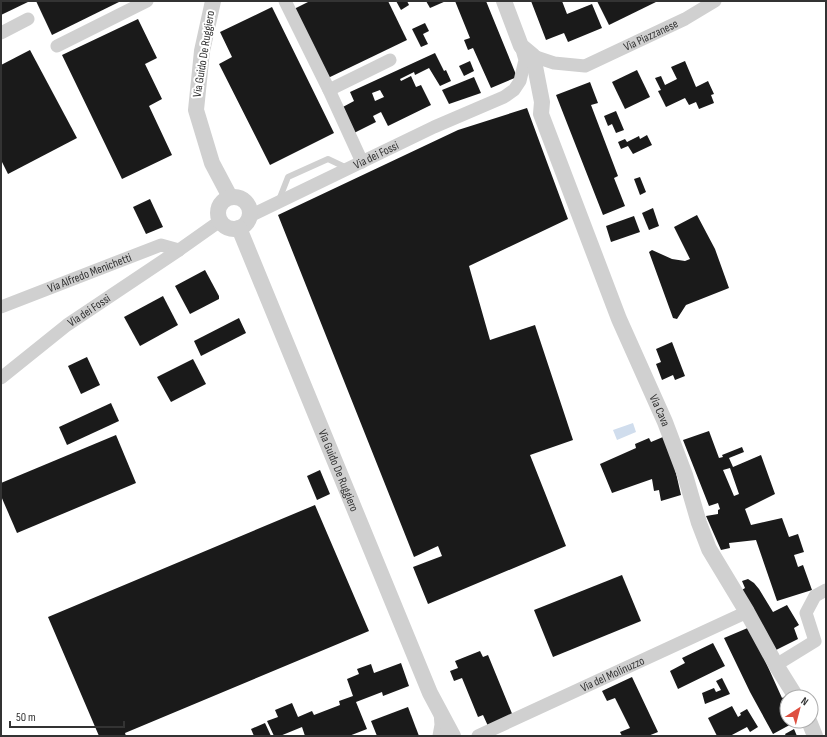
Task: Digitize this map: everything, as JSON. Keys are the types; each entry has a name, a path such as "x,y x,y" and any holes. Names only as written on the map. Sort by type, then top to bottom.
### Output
{"street":[{"path":"57,46 147,1"},
{"name":"Via Guido De Ruggiero","path":"213,1 202,51 196,110 212,163 230,197"},
{"path":"285,1 329,90 362,162"},
{"path":"504,1 527,51"},
{"name":"Via Piazzanese","path":"527,51 554,63 585,66 685,19 715,1"},
{"path":"1,33 28,20"},
{"name":"Via dei Fossi","path":"244,222 278,203 434,127 504,97 514,90 520,81 527,51"},
{"name":"Via Cava","path":"527,51 542,102 541,114 619,319 665,422 685,475 699,523 709,549 748,612 776,665 791,689"},
{"path":"329,90 390,60"},
{"path":"230,197 238,197 249,206 244,222 231,229 224,226 220,221 218,211 219,206 225,199 230,197"},
{"name":"Via dei Fossi","path":"1,378 67,325 220,221"},
{"name":"Via Guido De Ruggiero","path":"244,222 424,678 453,736"},
{"name":"Via Alfredo Menichetti","path":"1,307 161,245 179,250"},
{"path":"776,665 815,641 806,613 815,596 826,590"},
{"name":"Via del Molinuzzo","path":"478,736 748,612"},
{"name":"Via Guido De Ruggiero","path":"440,712 440,736"}],"lane":[{"path":"278,203 288,178 328,160 348,169"}],"water":[{"path":"633,423 636,432 617,440 613,430"}],"building":[{"path":"1,1 30,1 1,15"},
{"path":"36,1 121,1 52,35"},
{"path":"310,1 388,1 407,40 328,78 294,9"},
{"path":"396,1 407,1 409,5 401,10"},
{"path":"426,1 446,1 430,8"},
{"path":"455,1 486,1 517,77 491,88 473,48 468,50 464,40 470,38"},
{"path":"531,1 562,1 567,14 592,4 602,28 568,42 564,33 546,40"},
{"path":"597,1 658,1 609,25"},
{"path":"272,7 334,133 270,165 219,64 232,57 220,32"},
{"path":"138,19 157,58 145,64 162,99 149,106 172,155 122,179 62,55"},
{"path":"425,23 429,31 423,34 428,44 421,47 412,29"},
{"path":"30,50 77,138 8,174 1,160 1,65"},
{"path":"435,53 451,81 440,86 429,68 415,75 414,72 400,79 401,81 411,76 416,87 421,85 431,105 388,126 381,112 373,116 376,122 354,133 341,108 354,101 350,92","holes":["380,90 384,97 375,101 372,93"]},
{"path":"470,61 474,71 464,76 459,66"},
{"path":"685,61 696,87 708,81 714,94 711,95 714,103 699,109 696,102 689,105 685,98 666,107 658,91 661,90 655,78 661,76 665,85 677,79 671,67"},
{"path":"637,70 650,97 625,109 612,82"},
{"path":"474,77 481,93 449,104 442,90"},
{"path":"590,82 598,103 591,105 618,176 614,178 625,206 603,215 556,95"},
{"path":"527,108 568,219 469,266 490,340 535,325 573,440 530,455 566,546 428,604 413,567 442,556 438,546 414,557 278,215 458,130"},
{"path":"616,111 624,130 616,133 612,124 608,126 604,116"},
{"path":"647,135 652,145 633,154 628,146 621,149 618,142 625,139 627,142 639,136 640,139"},
{"path":"640,177 646,192 640,195 634,179"},
{"path":"150,199 163,227 146,234 133,207"},
{"path":"653,208 659,226 649,230 642,213"},
{"path":"697,215 715,249 729,288 686,305 677,319 673,318 649,252 652,250 672,259 685,261 690,259 674,227"},
{"path":"634,216 640,232 611,242 606,226"},
{"path":"205,270 219,296 219,299 190,314 175,286"},
{"path":"163,296 178,325 140,346 124,317"},
{"path":"239,318 246,333 201,356 194,341"},
{"path":"672,342 685,376 675,380 673,375 662,380 656,364 661,362 656,349"},
{"path":"87,357 100,385 81,394 68,366"},
{"path":"193,359 206,384 171,402 157,377"},
{"path":"111,403 119,421 67,445 59,427"},
{"path":"709,431 719,458 723,457 722,455 742,447 744,452 729,458 733,467 761,455 775,494 745,509 751,525 782,518 789,537 798,534 804,552 794,555 798,567 803,565 812,590 777,601 756,540 729,543 730,548 721,550 706,516 718,514 718,510 720,509 718,503 709,506 683,440","holes":["730,468 739,494 734,496 723,470"]},
{"path":"116,435 136,483 17,533 1,496 1,483"},
{"path":"663,437 673,460 681,495 661,501 659,490 654,491 652,479 612,493 600,464 636,448 635,444 649,438 651,442"},
{"path":"320,470 330,494 317,500 307,476"},
{"path":"315,505 369,631 125,733 126,736 99,736 48,617"},
{"path":"622,575 641,621 553,657 534,610"},
{"path":"748,579 759,589 773,612 787,605 799,625 794,628 798,639 776,650 742,590 745,588 742,581"},
{"path":"750,627 779,691 779,729 782,729 773,734 750,692 724,638"},
{"path":"713,643 725,666 678,689 670,671 685,663 682,658"},
{"path":"480,651 483,657 488,655 513,716 488,726 483,715 478,717 462,678 454,681 450,671 458,668 455,661"},
{"path":"401,663 409,686 383,696 382,692 356,702 367,729 349,736 305,736 302,727 280,736 274,736 267,721 278,717 275,710 292,703 298,717 312,711 314,715 340,705 339,701 353,696 347,679 359,674 357,669 371,664 374,673"},
{"path":"632,677 658,732 648,736 622,736 620,732 630,728 615,698 607,701 602,691"},
{"path":"722,678 730,694 705,704 702,693 714,688 716,692 721,690 716,681"},
{"path":"732,706 738,717 741,715 740,713 747,709 758,727 750,732 747,727 730,736 717,736 708,718"},
{"path":"408,707 419,736 377,736 371,721"},
{"path":"265,723 271,736 254,736 251,729"},
{"path":"794,729 797,736 786,736 785,734"}]}
